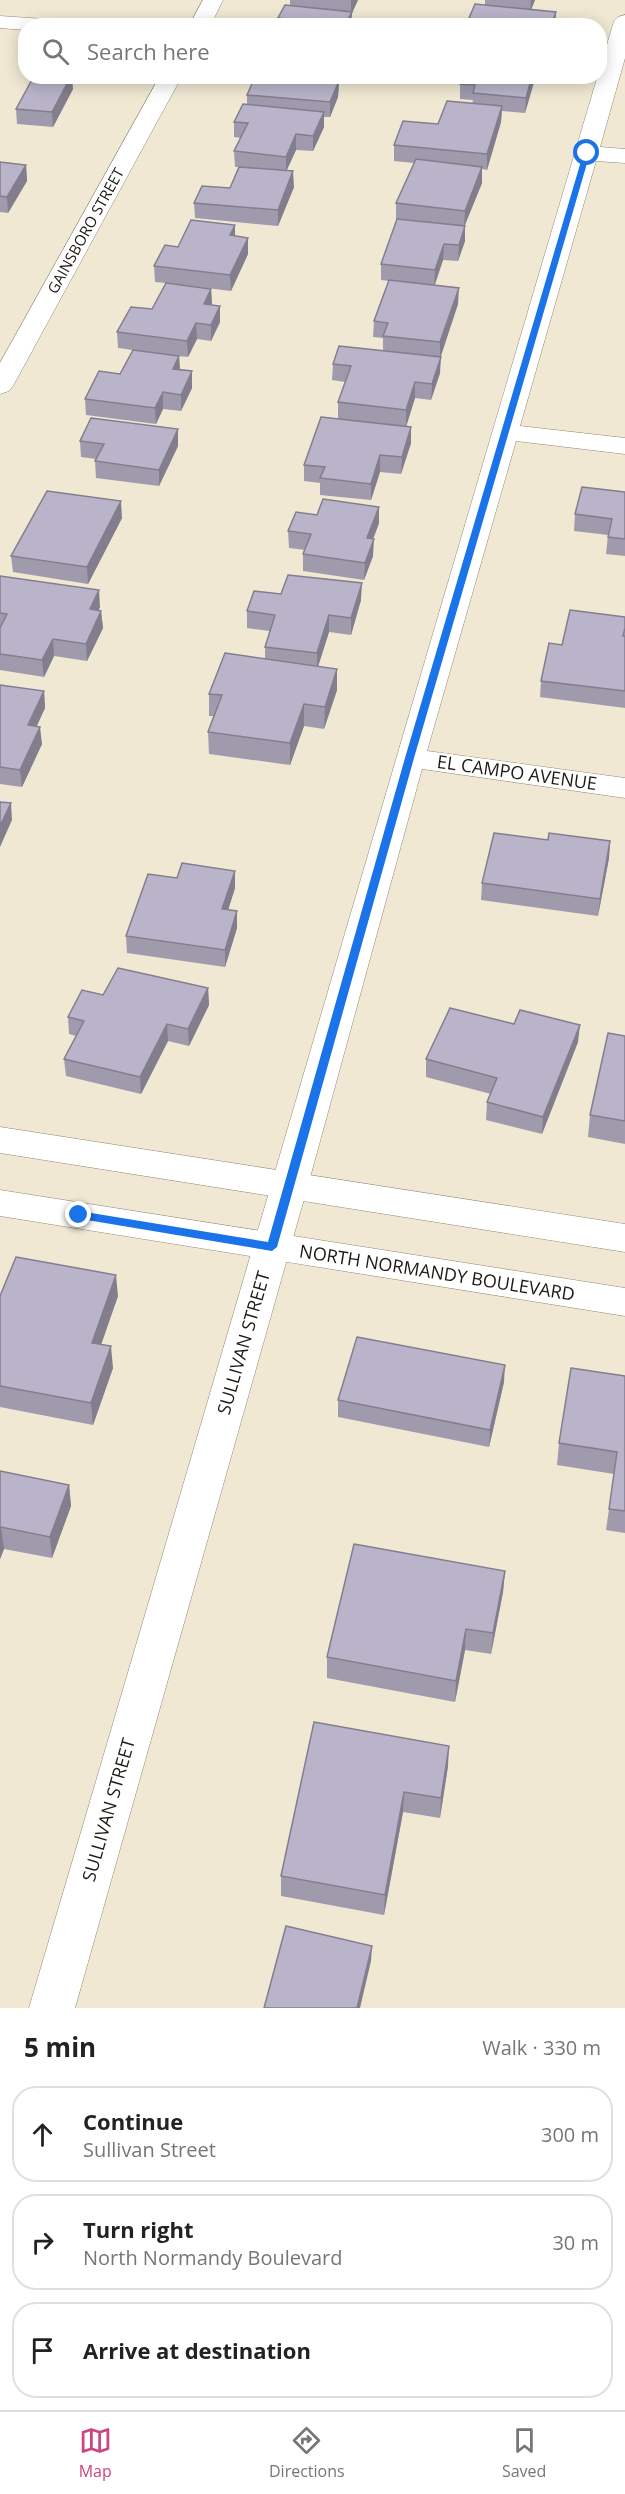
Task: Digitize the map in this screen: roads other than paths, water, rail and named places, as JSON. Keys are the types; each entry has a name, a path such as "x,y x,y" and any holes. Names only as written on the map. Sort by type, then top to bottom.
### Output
{"street":[{"path":"203,18 213,0"},
{"name":"SULLIVAN STREET","path":"607,84 625,21"},
{"path":"0,22 18,23"},
{"name":"GAINSBORO STREET","path":"0,386 167,84"},
{"name":"SULLIVAN STREET","path":"52,2008 290,1185 410,758 607,84"},
{"path":"587,153 625,156"},
{"path":"505,432 625,446"},
{"name":"EL CAMPO AVENUE","path":"410,758 625,788"},
{"path":"0,1140 625,1238"},
{"name":"NORTH NORMANDY BOULEVARD","path":"0,1203 625,1302"}]}
